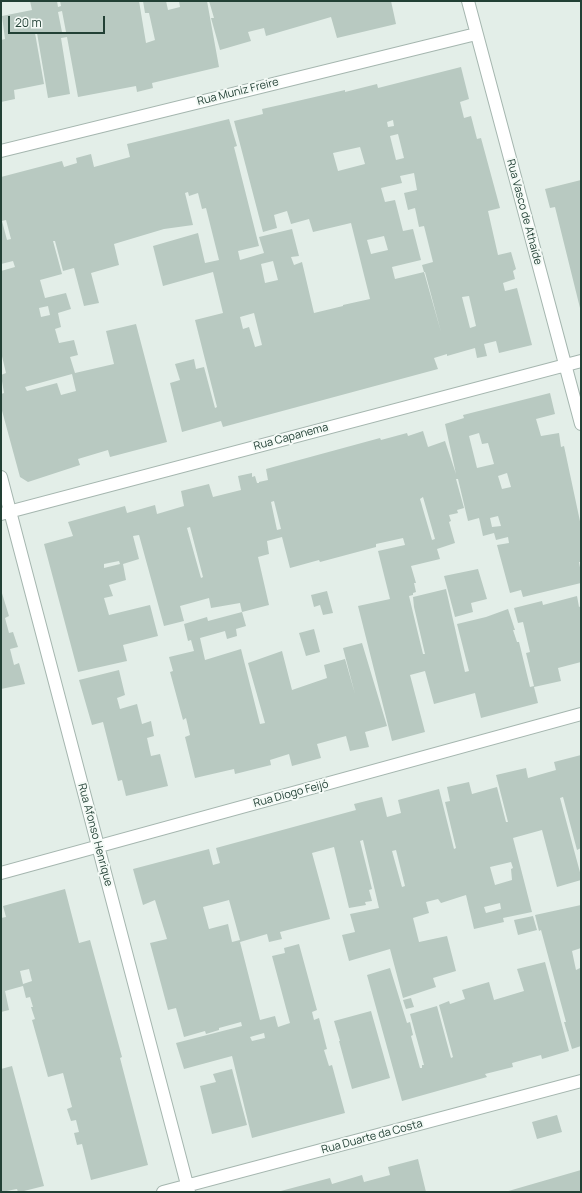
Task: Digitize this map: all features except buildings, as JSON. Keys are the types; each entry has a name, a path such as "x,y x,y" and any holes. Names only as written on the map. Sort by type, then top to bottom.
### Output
{"street":[{"name":"Rua Vasco de Athaíde","path":"468,1 581,424"},
{"name":"Rua Muniz Freire","path":"1,151 476,34"},
{"name":"Rua Capanema","path":"5,513 581,361"},
{"name":"Rua Afonso Henrique","path":"1,477 5,513 98,847 188,1189"},
{"name":"Rua Diogo Feijó","path":"1,873 581,714"},
{"name":"Rua Duarte da Costa","path":"163,1192 188,1189 581,1081"}]}
